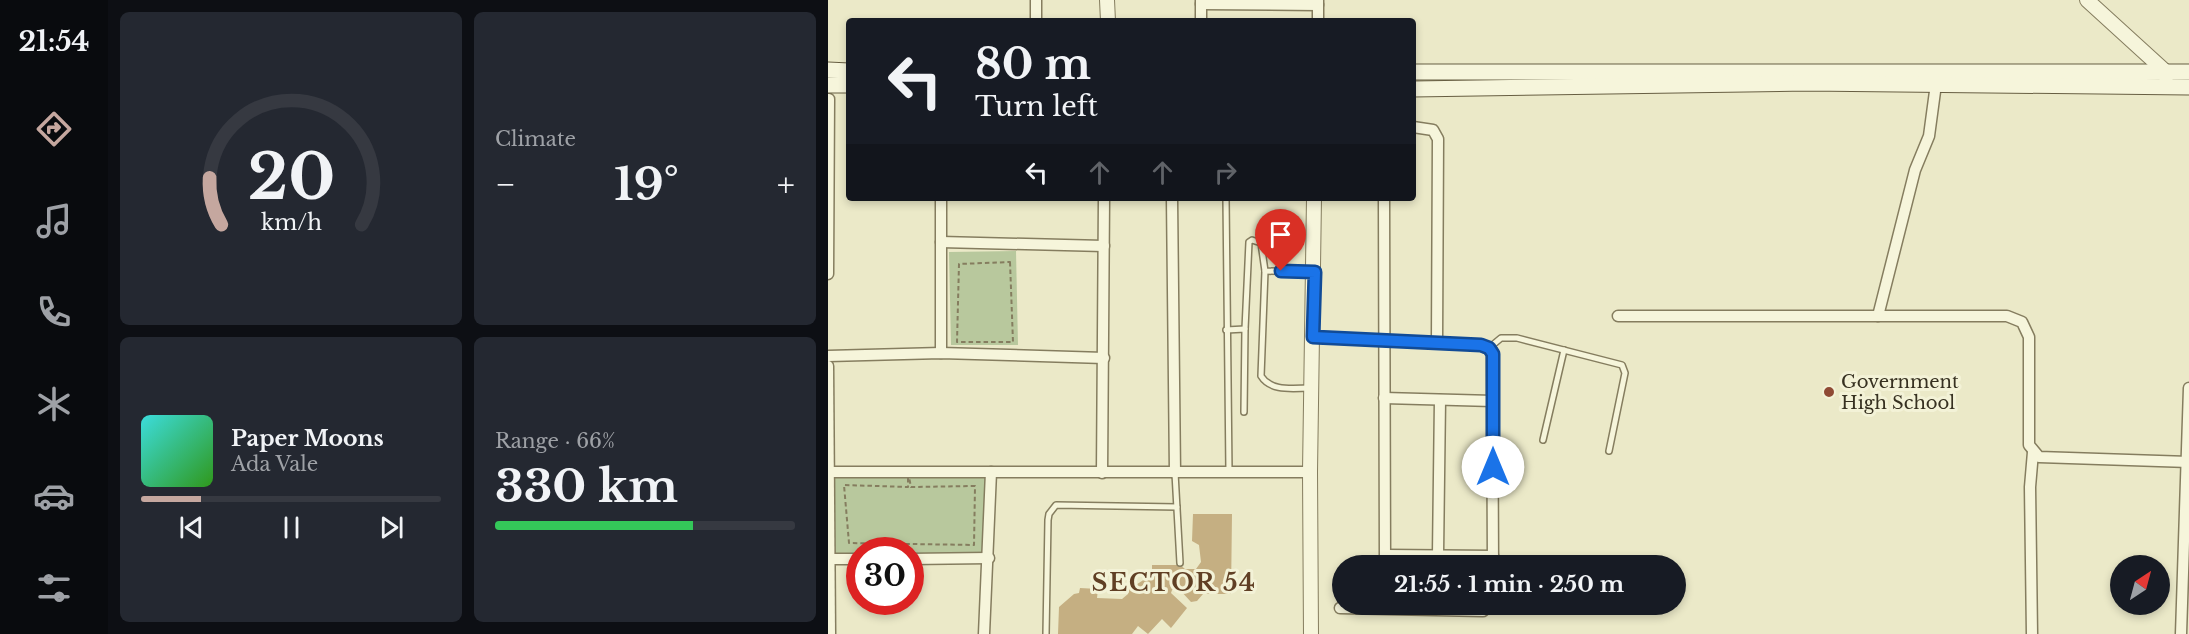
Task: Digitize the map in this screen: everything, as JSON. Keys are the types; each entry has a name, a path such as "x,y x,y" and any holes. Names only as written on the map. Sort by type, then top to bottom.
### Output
{"main road":[{"path":"828,70 846,71"},
{"path":"1416,72 2166,79 2189,87"},
{"path":"1416,89 1807,83 1936,84 2166,79 2189,72"},
{"path":"828,92 846,86"}],"street":[{"path":"1036,0 1036,18"},
{"path":"1107,0 1108,18"},
{"path":"2087,0 2166,79"},
{"path":"1201,18 1201,2 1318,3"},
{"path":"1878,316 1915,170 1929,136 1936,84"},
{"path":"828,92 828,274"},
{"path":"1416,127 1433,130 1438,139 1437,342"},
{"path":"941,201 941,353"},
{"path":"1102,473 1104,201"},
{"path":"1172,201 1175,473"},
{"path":"1311,634 1310,472 1315,272 1314,201"},
{"path":"1384,201 1385,555"},
{"path":"941,242 1104,246"},
{"path":"1618,316 1996,316 2022,322 2029,337 2030,445 2038,457 2188,462"},
{"path":"1313,337 1437,342 1481,345 1489,348 1493,354 1493,555"},
{"path":"828,356 941,353 1104,358"},
{"path":"828,366 830,634"},
{"path":"2181,634 2189,388"},
{"path":"1384,398 1493,401"},
{"path":"1438,554 1440,400"},
{"path":"2032,634 2030,487 2033,452"},
{"path":"829,472 1310,472"},
{"path":"984,634 991,472"},
{"path":"1429,555 1447,555"},
{"path":"924,559 989,558"},
{"path":"830,559 846,559"}],"lane":[{"path":"1226,201 1228,473"},
{"path":"1244,412 1248,246 1252,240 1261,243 1265,271 1261,376 1264,381 1275,387 1311,388"},
{"path":"1265,271 1315,272"},
{"path":"1226,330 1245,329"},
{"path":"1489,348 1502,338 1509,337 1622,365 1625,373 1609,451"},
{"path":"1543,441 1564,350"},
{"path":"1175,473 1180,563"},
{"path":"1046,634 1048,520 1049,514 1056,505 1177,507"}],"path":[{"path":"1010,262 1013,342 957,342 959,264 1010,262"},
{"path":"908,472 911,487 975,486 974,545 849,543 844,485 908,487 908,472"}],"green space":[{"path":"1016,251 1018,345 951,345 949,252"},
{"path":"829,472 991,472 989,558 924,559 924,537 846,537 846,559 830,559"}],"building":[{"path":"1193,514 1232,514 1231,594 1203,594 1197,601 1191,602 1180,590 1172,590 1171,593 1187,608 1171,628 1162,619 1148,634 1138,626 1132,634 1058,634 1059,607 1074,594 1079,593 1080,588 1098,589 1097,598 1122,599 1128,594 1128,590 1145,579 1152,578 1152,565 1180,565 1185,569 1196,569 1201,562 1199,545 1192,541"}],"place":[{"name":"Government High School","path":"1829,392"}],"district":[{"name":"SECTOR 54","path":"1174,582"}],"route":[{"path":"1281,271 1315,272 1313,337 1437,342 1481,345 1489,348 1493,354 1493,467"}]}
